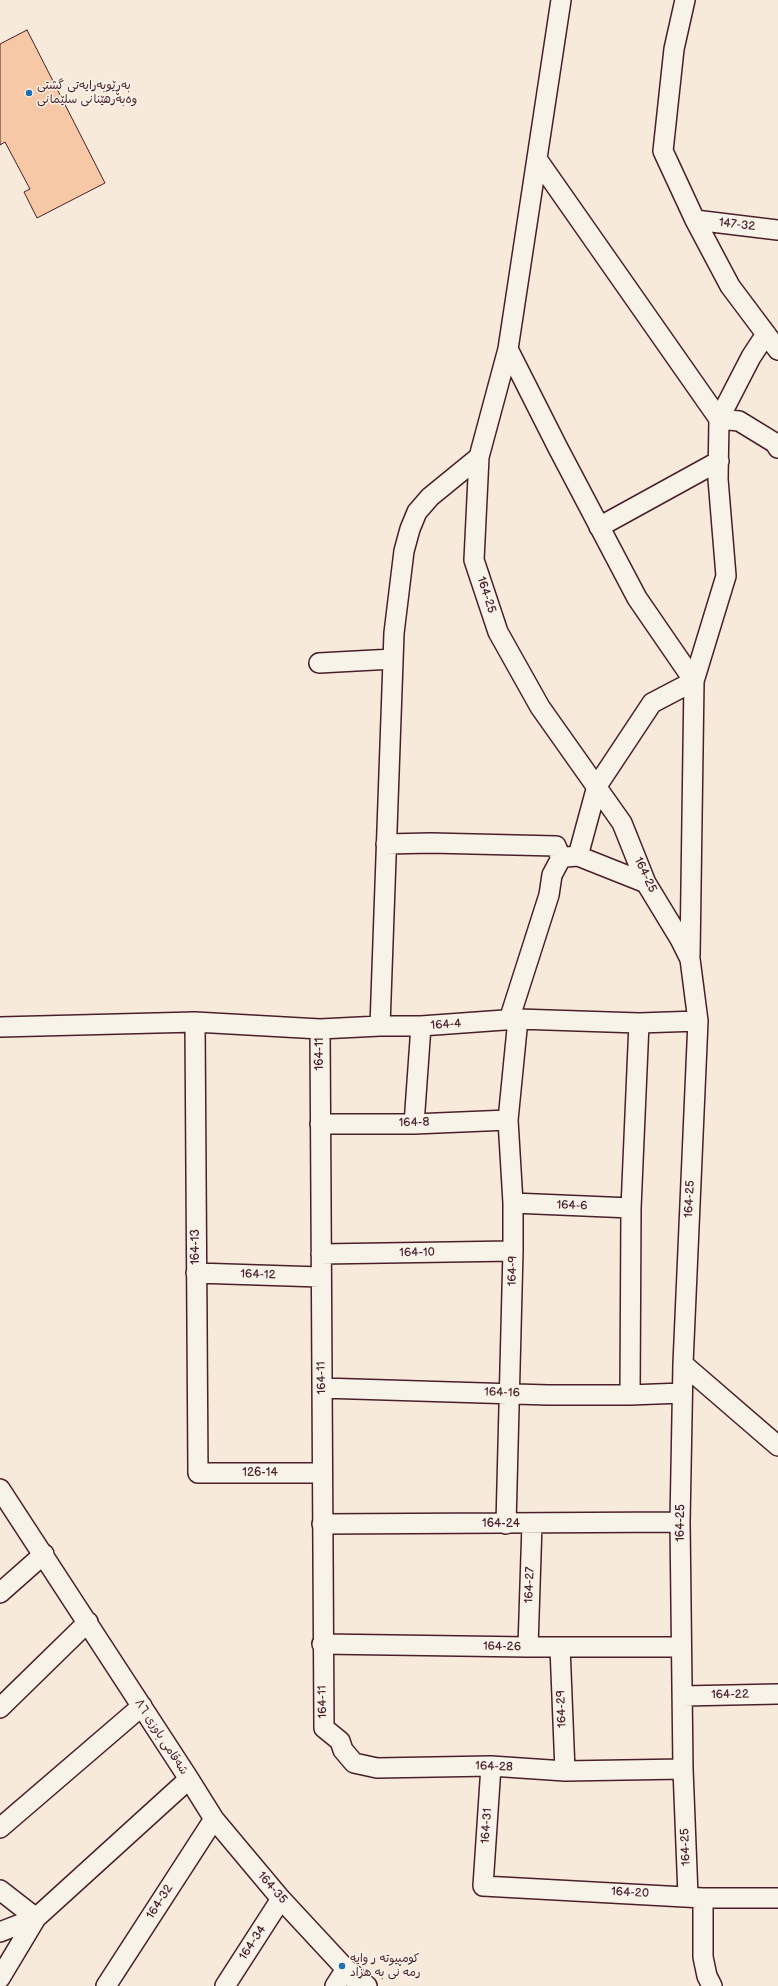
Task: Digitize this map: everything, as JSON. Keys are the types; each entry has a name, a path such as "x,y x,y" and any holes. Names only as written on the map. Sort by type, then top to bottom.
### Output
{"street":[{"path":"380,1026 393,659 398,585 404,551 410,529 417,512 430,497 479,457 508,349 561,0"},
{"path":"685,0 674,49 663,151 695,220 730,286 778,350"},
{"path":"537,159 719,419 739,421 775,444 778,448"},
{"name":"147-32","path":"695,220 778,230"},
{"path":"690,959 694,681 726,576 718,479 719,419 751,357 766,334"},
{"path":"508,349 637,598 694,681"},
{"name":"164-25","path":"479,457 474,560 498,632 540,707 622,823 646,882 680,939 690,959 698,1021 682,1393 680,1522 682,1769 695,1897 703,1956 707,1976 712,1986"},
{"path":"600,527 719,461"},
{"path":"319,663 393,659"},
{"name":"164-9","path":"506,1524 513,1251 513,1203 508,1120 513,1020 548,895 552,875 570,857 597,786 652,703 694,681"},
{"path":"386,844 431,843 556,846 570,857 646,882"},
{"name":"164-4","path":"0,1027 195,1022 320,1029 380,1026 421,1026 513,1020 639,1023 698,1021"},
{"name":"164-13","path":"195,1022 198,1473"},
{"path":"630,1395 631,1208 639,1023"},
{"path":"414,1124 421,1026"},
{"name":"164-11","path":"320,1029 322,1644 324,1728"},
{"name":"164-8","path":"320,1124 414,1124 508,1120"},
{"name":"164-6","path":"513,1203 631,1208"},
{"name":"164-10","path":"321,1254 513,1251"},
{"name":"164-12","path":"196,1273 320,1277"},
{"path":"683,1364 778,1446"},
{"name":"164-16","path":"322,1388 510,1394 630,1395 682,1393"},
{"name":"126-14","path":"198,1473 322,1473"},
{"name":"شەقامی باوزی ٨٦","path":"0,1489 44,1554 189,1779 36,1918 0,1932"},
{"name":"164-24","path":"322,1524 680,1522"},
{"name":"164-27","path":"528,1647 532,1524"},
{"path":"0,1593 44,1554"},
{"path":"0,1708 88,1622"},
{"name":"164-26","path":"322,1644 528,1647 681,1647"},
{"name":"164-29","path":"560,1647 565,1771"},
{"name":"164-22","path":"682,1696 778,1694"},
{"path":"0,1828 142,1706"},
{"name":"164-28","path":"324,1728 340,1741 347,1757 354,1763 377,1768 491,1766 565,1771 682,1769"},
{"name":"164-31","path":"483,1886 491,1766"},
{"name":"164-35","path":"189,1779 214,1819 281,1899 346,1969 366,1986"},
{"name":"164-32","path":"106,1986 214,1819"},
{"name":"164-20","path":"483,1886 695,1897 778,1898"},
{"path":"0,1890 36,1918 0,1978"},
{"name":"164-34","path":"225,1986 281,1899"},
{"path":"335,1986 346,1969 359,1986"}],"building":[{"name":"بەڕێوبەرایەتی گشتی وەبەرهێنانی سلێمانی","path":"27,30 105,183 37,218 24,192 30,189 5,142 0,145 0,44"}],"place":[{"name":"بەڕێوبەرایەتی گشتی وەبەرهێنانی سلێمانی","path":"29,93"},
{"name":"کومپیوته ر وایه رمه نی به هزاد","path":"342,1966"}]}
